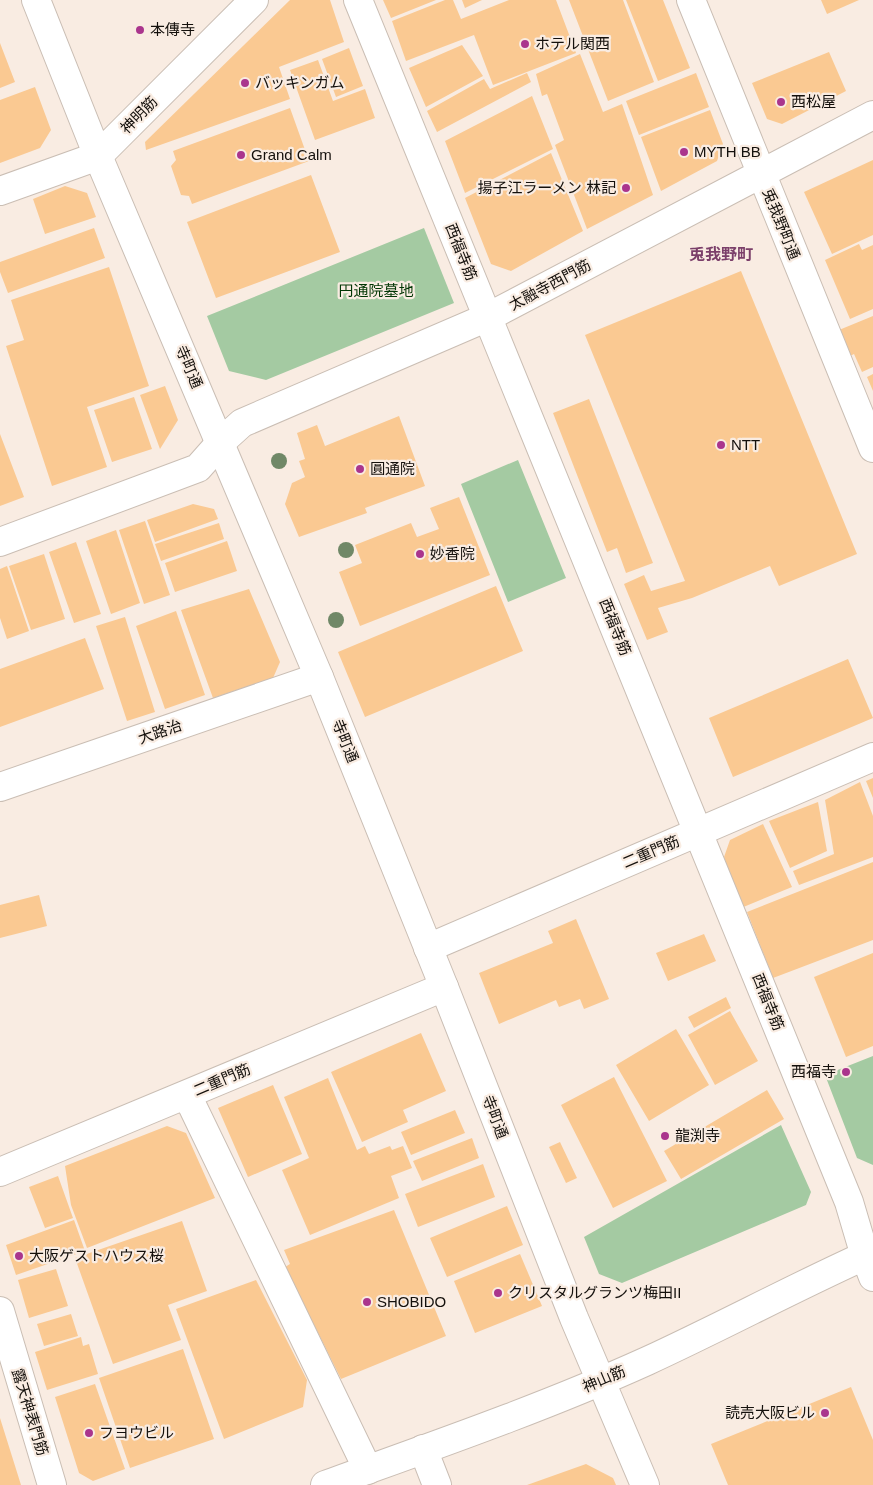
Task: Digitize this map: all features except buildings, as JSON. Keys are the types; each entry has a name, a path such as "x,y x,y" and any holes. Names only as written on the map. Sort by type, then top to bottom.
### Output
{"street":[{"name":"寺町通","path":"36,0 98,156 221,442 319,677 444,987 574,1318 645,1485"},
{"name":"神明筋","path":"0,191 98,156 254,0"},
{"name":"西福寺筋","path":"358,0 849,1202 870,1262"},
{"name":"兎我野町通","path":"690,0 873,448"},
{"name":"太融寺西門筋","path":"0,542 198,468 221,442 242,424 488,317 873,115"},
{"name":"大路治","path":"0,786 319,677"},
{"name":"二重門筋","path":"428,948 873,756"},
{"name":"二重門筋","path":"0,1172 444,987"},
{"path":"187,1095 368,1470"},
{"name":"神山筋","path":"325,1485 556,1400 870,1262"},
{"name":"露天神表門筋","path":"0,1311 52,1485"},
{"path":"423,1449 437,1485"}],"green space":[{"name":"円通院墓地","path":"424,228 454,303 266,380 229,371 207,316"},
{"path":"518,460 566,578 508,602 461,484"},
{"path":"873,1056 873,1165 857,1158 825,1075"},
{"path":"781,1125 811,1192 806,1205 622,1283 599,1274 584,1237"}],"place":[{"name":"本傳寺","path":"140,30"},
{"name":"ホテル関西","path":"525,44"},
{"name":"バッキンガム","path":"245,83"},
{"name":"西松屋","path":"781,102"},
{"name":"MYTH BB","path":"684,152"},
{"name":"Grand Calm","path":"241,155"},
{"name":"揚子江ラーメン 林記","path":"626,188"},
{"name":"NTT","path":"721,445"},
{"name":"圓通院","path":"360,469"},
{"name":"妙香院","path":"420,554"},
{"name":"西福寺","path":"846,1072"},
{"name":"龍渕寺","path":"665,1136"},
{"name":"大阪ゲストハウス桜","path":"19,1256"},
{"name":"クリスタルグランツ梅田II","path":"498,1293"},
{"name":"SHOBIDO","path":"367,1302"},
{"name":"読売大阪ビル","path":"825,1413"},
{"name":"フヨウビル","path":"89,1433"}],"district":[{"name":"兎我野町","path":"721,254"}]}
